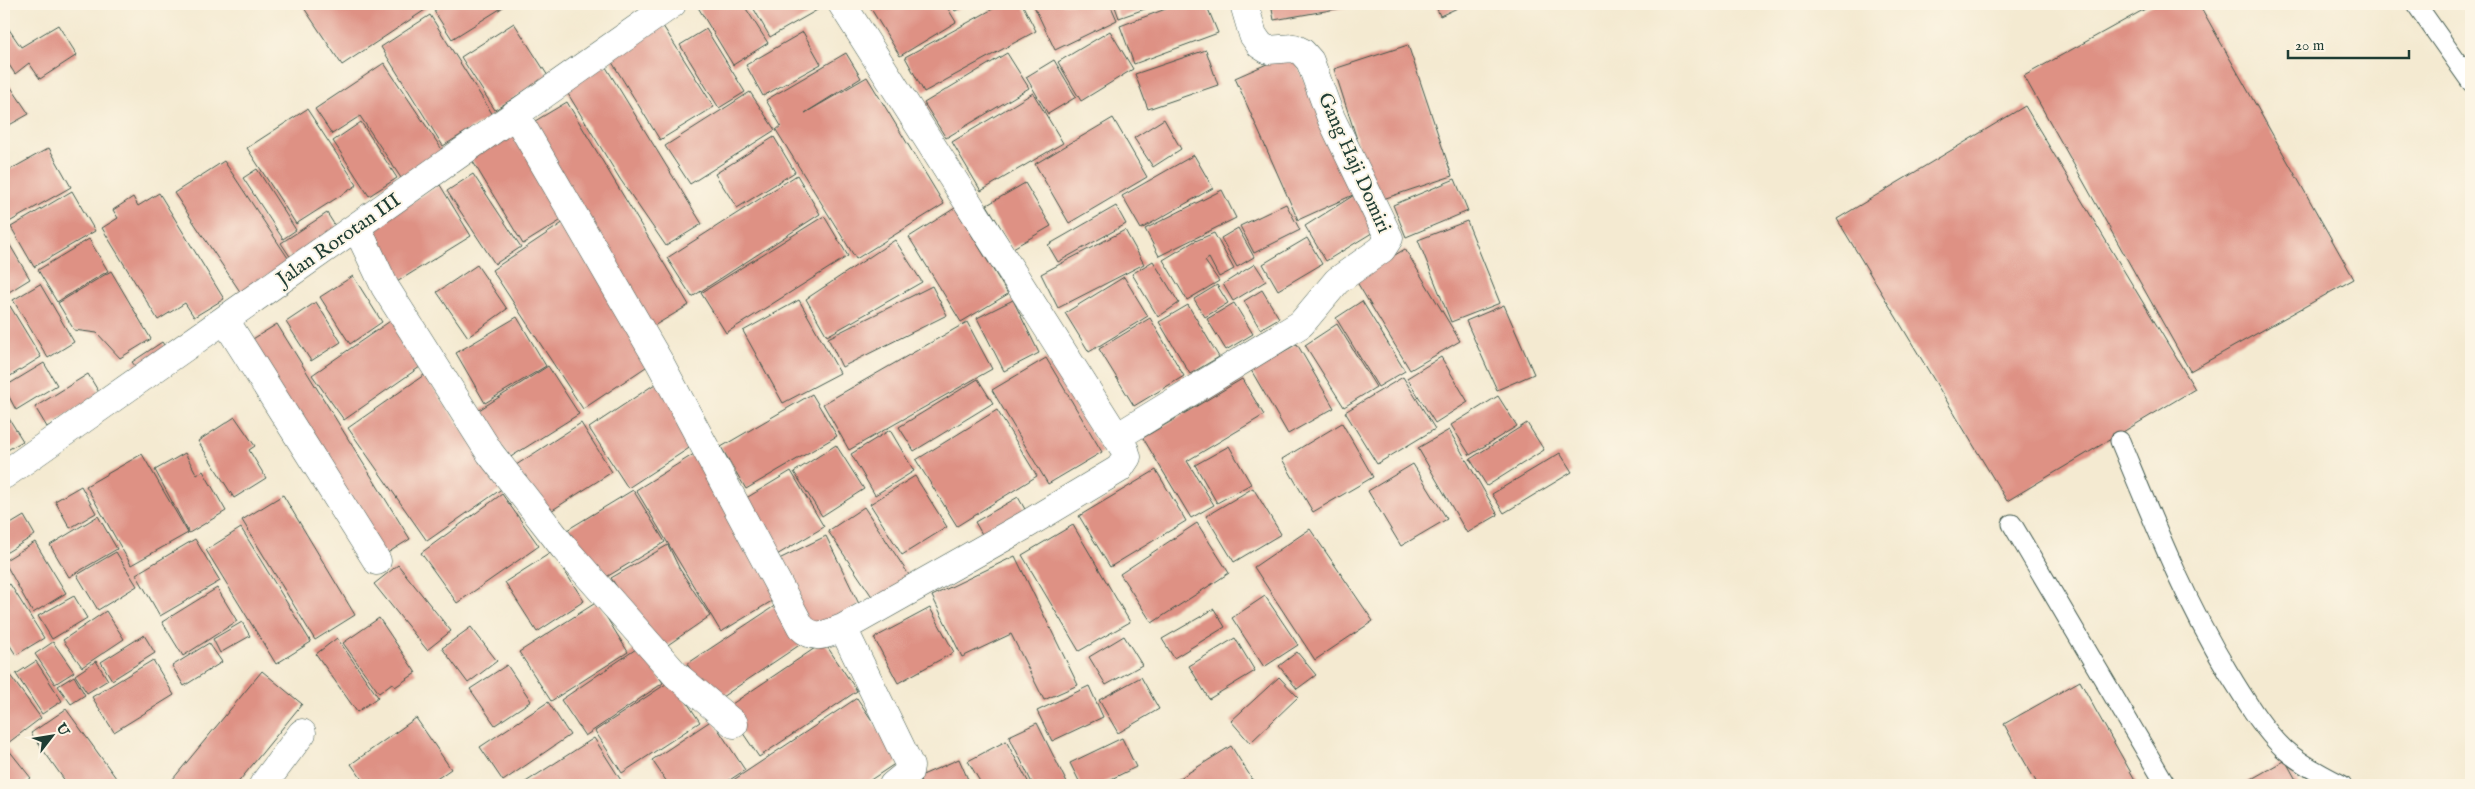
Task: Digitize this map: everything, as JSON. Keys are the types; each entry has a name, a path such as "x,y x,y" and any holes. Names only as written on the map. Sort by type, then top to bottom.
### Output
{"street":[{"name":"Jalan Rorotan III","path":"4,475 357,228 672,4"},
{"path":"515,114 660,363 801,627 814,637 843,628 1024,526 1120,469 1127,457 1117,437 842,4"},
{"name":"Gang Haji Domiri","path":"1117,437 1301,324 1337,281 1382,248 1389,238 1331,118 1310,60 1302,52 1294,48 1268,50 1260,45 1253,35 1244,4"},
{"path":"357,228 385,287 490,453 564,548 676,675 734,724"},
{"path":"225,320 377,561"},
{"path":"843,628 910,766 909,772 893,785"},
{"path":"263,785 302,733"}],"lane":[{"path":"2416,4 2471,82"},
{"path":"2120,441 2160,539 2202,628 2253,712 2284,749 2315,772 2342,785"},
{"path":"2012,524 2166,785"}],"building":[{"path":"311,4 434,4 342,65 304,8"},
{"path":"445,4 508,4 452,39 434,11"},
{"path":"696,4 743,4 768,43 733,65"},
{"path":"751,4 816,4 819,9 770,37"},
{"path":"868,4 945,4 956,22 900,56"},
{"path":"951,4 969,4 955,11"},
{"path":"1002,4 1022,4 1036,31 924,92 905,57"},
{"path":"1033,4 1110,4 1117,20 1055,50"},
{"path":"1114,4 1159,4 1119,18"},
{"path":"1179,4 1206,4 1218,33 1134,64 1120,26"},
{"path":"1271,4 1359,4 1359,5 1274,20"},
{"path":"1435,4 1466,4 1440,16"},
{"path":"2154,4 2199,4 2354,279 2190,371 2024,76"},
{"path":"430,15 493,115 443,146 381,47"},
{"path":"4,22 21,47 58,25 77,55 40,79 29,63 15,74 4,57"},
{"path":"514,23 548,76 495,110 461,57"},
{"path":"663,26 714,107 660,140 610,59"},
{"path":"706,29 745,92 719,108 680,45"},
{"path":"1110,31 1133,69 1081,101 1058,62"},
{"path":"803,32 821,64 763,96 746,65"},
{"path":"1408,45 1452,176 1377,201 1334,69"},
{"path":"1206,50 1218,85 1148,109 1135,74"},
{"path":"846,53 861,78 805,113 867,77 944,204 856,259 776,130 781,126 766,100"},
{"path":"1007,53 1029,88 946,138 924,103"},
{"path":"1292,53 1355,194 1298,220 1235,78"},
{"path":"1054,60 1076,97 1048,114 1026,77"},
{"path":"384,63 443,151 401,178 360,116 332,134 315,109"},
{"path":"604,64 702,224 666,246 620,179 565,89"},
{"path":"4,77 29,114 4,128"},
{"path":"750,92 775,130 690,184 665,146"},
{"path":"1033,93 1063,143 981,191 952,142"},
{"path":"567,102 689,305 647,330 525,127"},
{"path":"2025,106 2195,389 2007,501 1837,219"},
{"path":"307,109 357,185 296,224 247,148"},
{"path":"1113,118 1147,177 1069,223 1035,164"},
{"path":"1164,119 1181,149 1153,167 1134,138"},
{"path":"361,122 397,178 369,196 333,141"},
{"path":"511,125 568,216 523,244 467,152"},
{"path":"774,137 795,172 737,208 715,174"},
{"path":"49,148 71,187 4,225 4,173"},
{"path":"1194,155 1213,188 1141,229 1122,196"},
{"path":"224,161 290,261 241,293 174,193"},
{"path":"257,169 296,230 283,239 243,178"},
{"path":"473,174 521,247 495,264 447,191"},
{"path":"797,175 820,214 692,297 667,258"},
{"path":"1455,179 1468,211 1406,237 1393,205"},
{"path":"1025,183 1051,226 1013,248 987,205"},
{"path":"440,185 471,236 392,285 360,233"},
{"path":"1222,190 1236,218 1159,256 1145,229"},
{"path":"72,191 95,231 34,267 11,227"},
{"path":"1359,192 1380,228 1326,261 1305,226"},
{"path":"159,193 224,299 194,317 185,303 158,320 102,228 118,218 113,210 133,197 138,206"},
{"path":"1286,204 1300,230 1254,253 1240,226"},
{"path":"1116,206 1126,224 1058,262 1048,245"},
{"path":"955,208 1008,294 961,322 909,237"},
{"path":"327,213 339,232 293,261 281,243"},
{"path":"824,216 848,256 726,333 701,293"},
{"path":"1467,221 1500,303 1451,322 1418,240"},
{"path":"564,222 655,361 583,409 492,270"},
{"path":"1238,228 1254,257 1237,267 1221,238"},
{"path":"1125,230 1144,264 1058,308 1041,274"},
{"path":"1214,233 1234,269 1219,277 1209,258 1205,261 1219,281 1187,300 1163,260 1193,242"},
{"path":"4,235 30,279 4,295"},
{"path":"1307,238 1322,264 1278,290 1263,264"},
{"path":"89,239 108,271 57,302 38,270"},
{"path":"895,240 922,282 827,336 806,299"},
{"path":"1405,249 1460,341 1410,370 1355,279"},
{"path":"1153,261 1179,303 1158,317 1132,274"},
{"path":"1255,264 1266,281 1233,301 1223,284"},
{"path":"477,265 507,309 468,337 437,292"},
{"path":"111,271 151,339 120,358 97,333 74,330 58,303"},
{"path":"353,276 382,322 350,344 320,297"},
{"path":"1124,277 1148,316 1089,352 1065,313"},
{"path":"40,284 74,342 48,358 13,300"},
{"path":"1217,285 1228,303 1205,317 1194,299"},
{"path":"932,286 947,315 842,367 828,338"},
{"path":"1262,290 1279,318 1260,329 1244,301"},
{"path":"799,300 840,373 783,403 743,331"},
{"path":"1013,300 1039,353 1004,371 977,318"},
{"path":"1362,301 1405,371 1378,387 1336,318"},
{"path":"316,302 341,342 311,361 286,322"},
{"path":"1234,303 1253,334 1226,350 1207,319"},
{"path":"1188,305 1219,357 1190,374 1159,322"},
{"path":"1504,305 1534,374 1497,390 1466,321"},
{"path":"10,306 41,357 4,380 4,310"},
{"path":"396,317 427,362 344,420 312,375"},
{"path":"517,317 546,366 485,403 456,353"},
{"path":"1150,318 1184,376 1134,406 1099,349"},
{"path":"967,322 992,369 849,450 823,404"},
{"path":"277,324 410,539 381,557 248,342"},
{"path":"1337,324 1376,387 1344,407 1305,345"},
{"path":"162,342 171,355 142,375 132,362"},
{"path":"1297,344 1334,408 1288,434 1251,370"},
{"path":"1441,357 1468,402 1435,423 1407,378"},
{"path":"1046,358 1102,452 1048,484 992,390"},
{"path":"44,363 57,385 16,410 4,387"},
{"path":"548,366 579,414 509,458 479,410"},
{"path":"88,374 100,394 47,427 35,407"},
{"path":"424,375 503,488 427,541 348,428"},
{"path":"1403,377 1435,429 1377,464 1345,412"},
{"path":"978,379 993,403 914,451 899,427"},
{"path":"1242,379 1264,415 1187,461 1214,505 1191,518 1143,438"},
{"path":"661,380 700,441 628,488 589,428"},
{"path":"812,394 837,436 746,489 721,447"},
{"path":"1498,396 1517,426 1470,455 1451,425"},
{"path":"997,410 1037,476 957,526 916,460"},
{"path":"8,417 23,441 4,452 4,420"},
{"path":"235,417 255,446 249,450 266,478 234,498 198,441"},
{"path":"581,423 612,472 543,516 513,467"},
{"path":"1342,423 1373,477 1313,512 1282,459"},
{"path":"1527,423 1544,450 1487,486 1470,459"},
{"path":"890,430 914,471 875,495 851,454"},
{"path":"1449,430 1498,515 1467,533 1418,448"},
{"path":"836,445 864,489 822,516 794,472"},
{"path":"1229,446 1251,484 1217,503 1195,465"},
{"path":"185,453 197,475 203,471 226,511 189,533 155,470"},
{"path":"1560,453 1572,472 1504,513 1492,494"},
{"path":"142,454 188,533 131,565 86,486"},
{"path":"694,454 780,596 721,632 636,490"},
{"path":"1413,464 1447,519 1401,546 1368,491"},
{"path":"1156,470 1186,521 1110,567 1079,516"},
{"path":"791,471 824,527 770,559 738,503"},
{"path":"915,476 947,527 902,555 870,504"},
{"path":"81,486 96,513 70,528 55,501"},
{"path":"1253,488 1281,534 1234,562 1206,516"},
{"path":"633,490 665,542 598,582 567,530"},
{"path":"502,494 539,546 457,603 421,553"},
{"path":"283,495 355,615 315,640 242,520"},
{"path":"1018,497 1030,518 987,543 975,522"},
{"path":"864,507 911,578 875,601 828,531"},
{"path":"24,516 35,535 4,554 4,528"},
{"path":"98,516 117,549 69,577 50,545"},
{"path":"1197,523 1229,573 1152,623 1120,574"},
{"path":"1073,525 1130,622 1079,651 1022,555"},
{"path":"241,528 311,642 276,664 206,550"},
{"path":"1310,529 1373,621 1315,660 1254,567"},
{"path":"826,536 860,606 809,632 775,561"},
{"path":"195,539 220,581 160,616 136,574"},
{"path":"35,542 66,593 33,613 4,561"},
{"path":"668,545 679,568 710,616 659,651 611,578"},
{"path":"116,552 137,586 98,610 77,575"},
{"path":"552,552 584,601 537,632 505,582"},
{"path":"1015,556 1078,685 1044,700 1011,634 962,657 932,596"},
{"path":"398,565 451,631 427,650 374,584"},
{"path":"10,584 44,638 16,655 4,636 4,588"},
{"path":"217,588 237,621 183,656 162,622"},
{"path":"74,596 87,618 52,639 38,616"},
{"path":"1265,596 1298,645 1264,667 1232,618"},
{"path":"597,602 628,652 551,701 519,652"},
{"path":"779,603 804,642 713,703 687,664"},
{"path":"930,608 954,652 898,683 874,638"},
{"path":"1214,609 1225,627 1174,658 1162,639"},
{"path":"106,611 124,639 82,667 63,640"},
{"path":"379,618 416,673 395,687 392,683 379,693 343,643"},
{"path":"242,622 250,636 220,653 213,639"},
{"path":"471,627 497,661 468,683 442,648"},
{"path":"144,635 155,653 112,680 101,662"},
{"path":"1124,636 1142,665 1106,685 1089,657"},
{"path":"337,638 378,697 357,712 316,654"},
{"path":"1235,638 1255,671 1209,699 1189,666"},
{"path":"53,642 74,672 55,684 35,654"},
{"path":"824,642 857,691 759,757 726,708"},
{"path":"209,643 222,662 184,686 172,666"},
{"path":"639,647 663,683 585,736 561,700"},
{"path":"1297,652 1316,675 1297,689 1279,666"},
{"path":"153,660 174,695 114,732 92,697"},
{"path":"36,661 62,701 42,714 16,674"},
{"path":"96,661 108,680 87,693 75,675"},
{"path":"507,665 531,701 495,725 470,689"},
{"path":"4,667 41,718 8,743 4,737"},
{"path":"262,671 302,704 236,785 168,785"},
{"path":"74,676 85,695 71,704 58,686"},
{"path":"1141,677 1159,709 1118,733 1099,700"},
{"path":"1279,677 1298,697 1250,743 1231,721"},
{"path":"672,680 700,722 622,773 595,731"},
{"path":"2080,681 2138,785 2038,785 2019,752 2004,724"},
{"path":"1089,686 1103,717 1052,741 1037,711"},
{"path":"857,698 899,761 863,785 726,785"},
{"path":"548,702 570,735 503,781 480,747"},
{"path":"66,709 119,782 115,785 68,785 31,733"},
{"path":"416,718 451,769 428,785 366,785 351,764"},
{"path":"712,720 745,770 722,785 669,785 652,760"},
{"path":"1037,723 1068,785 1033,785 1009,736"},
{"path":"594,738 624,785 521,785"},
{"path":"1122,738 1136,767 1099,785 1081,785 1070,763"},
{"path":"1006,741 1030,785 982,785 968,761"},
{"path":"4,744 31,778 22,785 4,785"},
{"path":"1231,746 1256,785 1169,785"},
{"path":"959,759 970,784 922,785 918,777"},
{"path":"2285,760 2299,785 2241,785"}]}
